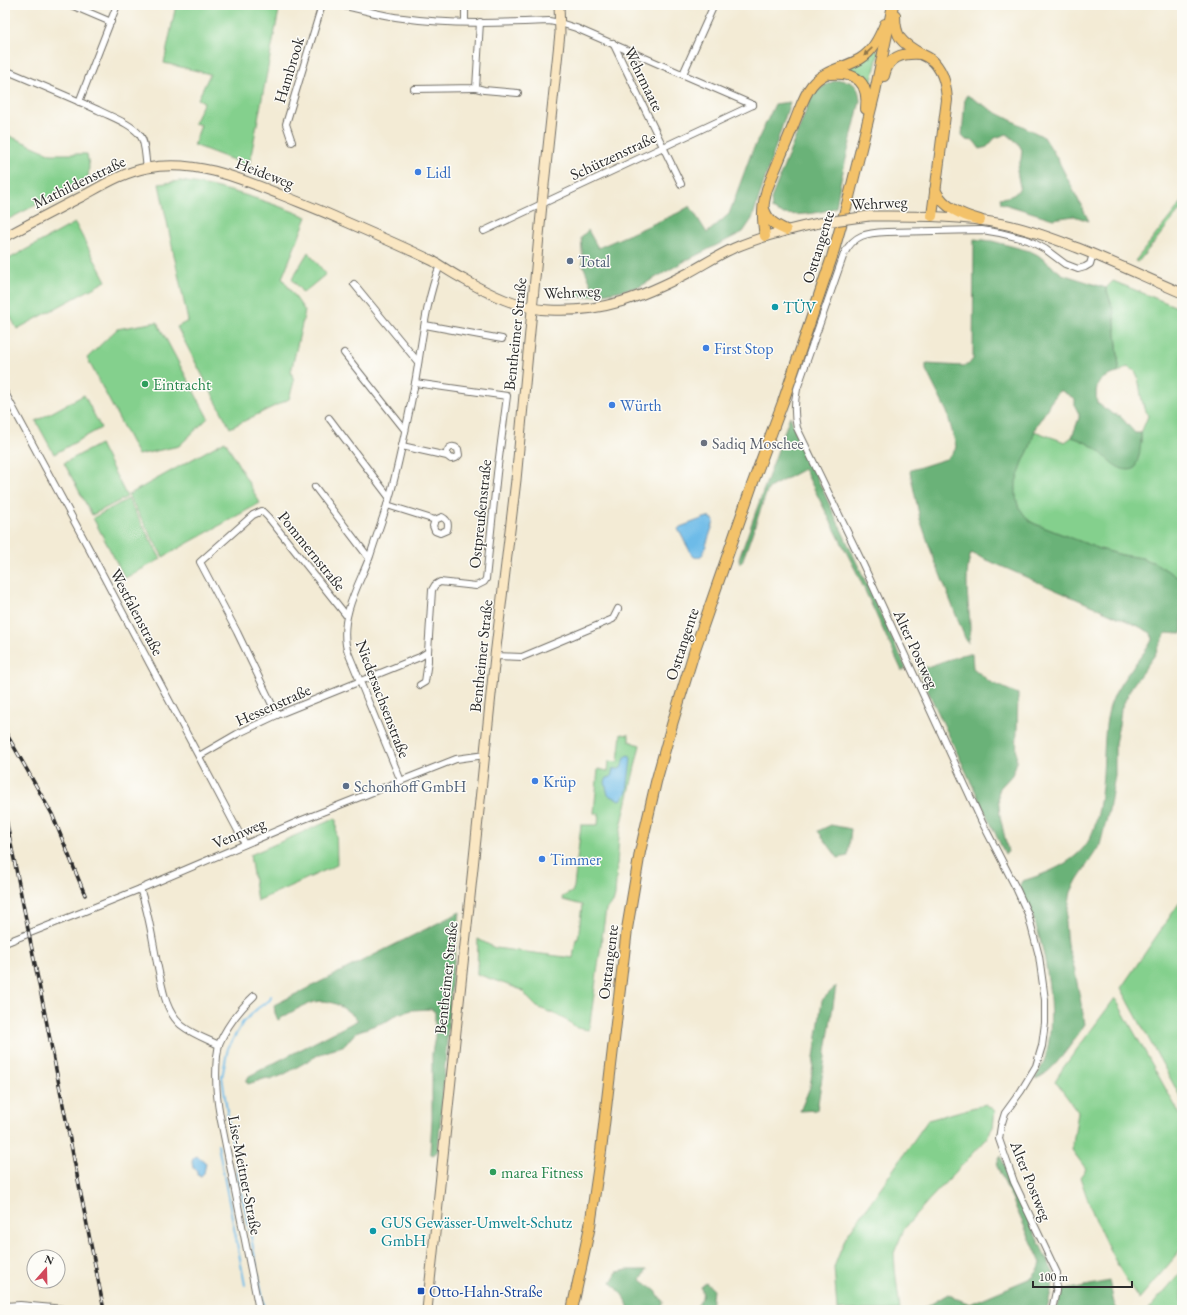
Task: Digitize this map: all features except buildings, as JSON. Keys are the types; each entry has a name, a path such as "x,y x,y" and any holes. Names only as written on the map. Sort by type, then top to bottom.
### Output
{"main road":[{"path":"893,5 895,24 898,34 904,42 934,62 944,79 947,100 932,216"},
{"path":"765,236 762,214 763,203 770,182 808,92 816,81 826,74 860,59 870,50 881,35 893,5"},
{"name":"Osttangente","path":"572,1310 590,1226 601,1151 627,929 640,852 656,782 695,649 752,485 784,402 832,257 870,112 893,5"},
{"path":"870,112 882,86 885,70 889,62 904,54 922,54"},
{"path":"826,74 840,73 849,75 856,78 864,86 867,100 863,138"},
{"path":"935,190 938,197 950,208 963,215 980,220"},
{"path":"763,203 766,216 776,225 786,230"}],"street":[{"path":"71,5 111,22"},
{"path":"79,102 117,5"},
{"name":"Hambrook","path":"292,142 286,124 322,5"},
{"name":"Wehrmaate","path":"340,5 363,7 401,18 430,21 549,21 560,23 613,43 753,104"},
{"path":"465,5 465,22"},
{"name":"Bentheimer Straße","path":"426,1310 495,656 516,480 560,33 559,5"},
{"path":"683,74 714,5"},
{"path":"476,88 480,22"},
{"name":"Wehrmaate","path":"613,43 681,184"},
{"path":"5,70 117,119 132,128 140,136 144,146 147,168"},
{"path":"414,89 476,88 518,93"},
{"name":"Schützenstraße","path":"484,231 753,104"},
{"name":"Heideweg","path":"147,168 161,166 200,168 222,172 245,180 321,211 409,250 440,265 462,279 482,289 511,302 533,309"},
{"name":"Mathildenstraße","path":"5,237 110,181 133,171 147,168"},
{"name":"Wehrweg","path":"533,309 573,311 599,308 622,302 644,294 688,273 732,249 765,236 819,223 869,216 932,216 980,220 1029,230 1093,254 1182,293"},
{"name":"Alter Postweg","path":"1052,1310 1056,1291 1057,1273 1014,1182 999,1139 1004,1113 1021,1092 1036,1066 1042,1046 1045,1023 1045,1000 1039,956 1028,914 1018,890 982,822 860,558 797,428 794,412 797,389 844,254 851,244 863,234 872,232 982,230 1000,233 1032,242 1045,249 1065,264 1078,269 1090,264 1093,254"},
{"name":"Niedersachsenstraße","path":"401,780 346,646 346,615 369,558 387,505 402,446 432,288 440,265"},
{"path":"354,284 418,362"},
{"path":"425,325 502,339"},
{"path":"344,353 404,430"},
{"name":"Ostpreußenstraße","path":"415,383 507,396 486,579 481,585 476,586 440,582 435,584 432,590 428,652"},
{"name":"Westfalenstraße","path":"5,393 245,844"},
{"path":"329,418 389,497"},
{"path":"402,446 447,456"},
{"path":"314,486 369,558"},
{"path":"387,505 435,520"},
{"name":"Pommernstraße","path":"277,715 237,632 200,562 253,515 262,511 346,615"},
{"path":"495,656 522,657 613,619 618,609"},
{"path":"360,681 420,658 428,652"},
{"path":"420,685 425,682 428,652"},
{"name":"Hessenstraße","path":"199,756 237,734 277,715 360,681"},
{"name":"Vennweg","path":"5,943 140,889 302,820 401,780 456,759 485,755"},
{"path":"140,889 148,915 165,997 170,1011 182,1025 201,1037 219,1045"},
{"name":"Lise-Meitner-Straße","path":"254,996 232,1021 219,1045 215,1077 216,1092 259,1310"},
{"path":"5,1306 20,1305 75,1310"}],"green space":[{"path":"176,5 280,5 249,166 194,145 201,125 194,123 204,102 198,99 210,74 164,63"},
{"path":"876,50 879,51 870,89 843,68"},
{"path":"839,80 855,85 860,101 836,207 811,214 796,215 780,213 772,209 771,199 811,98 823,86"},
{"path":"967,95 995,112 1044,137 1057,158 1089,221 1074,216 1053,219 1001,203 1000,198 1012,196 1020,187 1017,171 1022,150 1018,143 1007,134 995,138 987,147 980,149 974,141 966,140 962,136 965,98"},
{"path":"790,102 752,219 743,232 685,261 639,287 587,297 568,298 567,295 593,289 583,265 581,237 588,230 598,248 678,213 690,206 707,233 729,214 751,154 775,104"},
{"path":"5,134 51,154 87,154 89,166 88,178 5,221"},
{"path":"180,181 228,190 276,205 307,217 282,278 305,311 291,372 294,381 289,399 230,428 177,327 188,321 159,184"},
{"path":"1182,202 1182,208 1138,262 1135,261"},
{"path":"75,223 106,281 17,329 5,307 5,261"},
{"path":"974,239 992,241 1030,251 1038,255 1062,274 1106,288 1114,312 1119,368 1118,373 1106,377 1099,382 1096,391 1097,403 1113,414 1120,416 1135,433 1141,433 1140,452 1134,469 1128,470 1118,467 1093,447 1072,437 1079,414 1075,406 1075,399 1060,390 1036,426 1030,447 1016,482 1018,506 1029,521 1035,524 1100,549 1122,555 1142,558 1155,563 1182,580 1182,634 1166,633 1154,656 1132,686 1121,709 1115,743 1115,775 1109,810 1100,845 1071,892 1065,924 1067,944 1074,967 1085,1024 1056,1064 1042,1076 1035,1079 1044,1062 1050,1036 1051,1020 1049,984 1038,932 1019,887 1022,881 1051,871 1070,860 1078,854 1090,838 1097,819 1101,797 1107,718 1110,706 1121,683 1152,640 1151,633 1136,625 971,553 967,575 970,628 968,643 965,638 920,519 910,472 911,470 946,459 955,450 956,446 947,412 926,370 926,364 964,366 969,364 973,359"},
{"path":"308,252 326,274 303,293 292,279"},
{"path":"1113,281 1182,309 1182,580 1155,563 1142,558 1122,555 1100,549 1035,524 1029,521 1021,511 1016,500 1015,487 1017,477 1029,449 1034,431 1065,442 1072,437 1078,439 1101,452 1115,465 1141,443 1141,433 1148,416 1142,401 1138,377 1135,371 1127,367 1118,373 1119,367 1114,312 1106,288"},
{"name":"Eintracht","path":"157,322 208,418 179,446 138,455 87,358 117,329"},
{"path":"84,395 101,428 54,454 36,421"},
{"path":"790,416 796,433 906,668 902,671 856,571 804,469 769,488 742,562 740,563 739,559"},
{"path":"225,441 260,503 163,557 128,495"},
{"path":"100,444 127,497 92,515 64,463"},
{"path":"128,499 161,559 125,578 93,518"},
{"path":"965,654 972,654 973,668 990,682 1018,694 1016,765 1012,775 1000,788 998,794 1000,816 1008,852 1005,854 918,670"},
{"path":"621,734 629,735 629,741 640,745 619,836 615,896 613,903 606,909 589,1030 577,1028 564,1018 537,1007 522,990 477,974 478,939 495,948 573,958 576,939 578,939 582,905 563,900 562,897 572,892 574,887 581,825 598,825 599,814 594,813 598,769 608,771 609,761 618,762"},
{"path":"336,818 337,865 257,901 250,855"},
{"path":"831,825 851,829 848,856 838,858 818,831"},
{"path":"1182,899 1182,1100 1121,988"},
{"path":"460,912 452,978 438,1151 433,1155 430,1153 432,1120 432,1053 435,1037 435,1012 431,1009 412,1010 398,1014 387,1021 356,1032 345,1045 320,1054 283,1075 270,1080 267,1078 248,1084 246,1082 249,1076 358,1020 337,1005 319,1001 300,1007 278,1020 274,1005"},
{"path":"836,986 817,1110 800,1111 810,1087 822,1000"},
{"path":"1115,998 1182,1118 1182,1249 1139,1299 1120,1270 1098,1226 1080,1177 1086,1169 1072,1150 1078,1112 1055,1081"},
{"path":"986,1104 995,1111 993,1127 984,1142 928,1201 904,1229 894,1253 900,1310 837,1310 834,1267 846,1237 928,1120"},
{"path":"1001,1156 1011,1184 1054,1274 1047,1310 921,1310 948,1294 970,1304 1033,1277 1039,1269 1041,1263 996,1164"},
{"path":"627,1270 647,1270 641,1280 656,1291 663,1302 662,1310 629,1310 625,1298 611,1282 617,1272"},
{"path":"1182,1271 1182,1310 1148,1310"},
{"path":"1109,1281 1115,1306 1118,1310 1057,1310 1061,1291"},
{"path":"706,1283 713,1289 711,1310 693,1310 701,1300 701,1287"}],"water":[{"path":"707,517 713,519 714,522 703,554 696,557 692,555 678,529"},
{"path":"629,755 631,759 627,792 620,800 608,795 605,782 607,778 611,777 613,769 621,768 626,756"},
{"path":"196,1156 206,1163 204,1173 201,1176 197,1175 197,1170 193,1168 193,1158"}],"waterway":[{"path":"265,1310 242,1196 222,1077 228,1048 243,1022 258,1008 270,1000 271,996"},
{"path":"218,1145 245,1285"}],"railway":[{"path":"5,731 52,814 85,895"},
{"path":"5,814 104,1310"}],"place":[{"name":"Lidl","path":"418,172"},
{"name":"Total","path":"570,261"},
{"name":"TÜV","path":"775,307"},
{"name":"First Stop","path":"706,348"},
{"name":"Eintracht","path":"145,384"},
{"name":"Würth","path":"612,405"},
{"name":"Sadiq Moschee","path":"704,443"},
{"name":"Krüp","path":"535,781"},
{"name":"Schonhoff GmbH","path":"346,786"},
{"name":"Timmer","path":"542,859"},
{"name":"marea Fitness","path":"493,1172"},
{"name":"GUS Gewässer-Umwelt-Schutz GmbH","path":"373,1231"},
{"name":"Otto-Hahn-Straße","path":"421,1291"}]}
